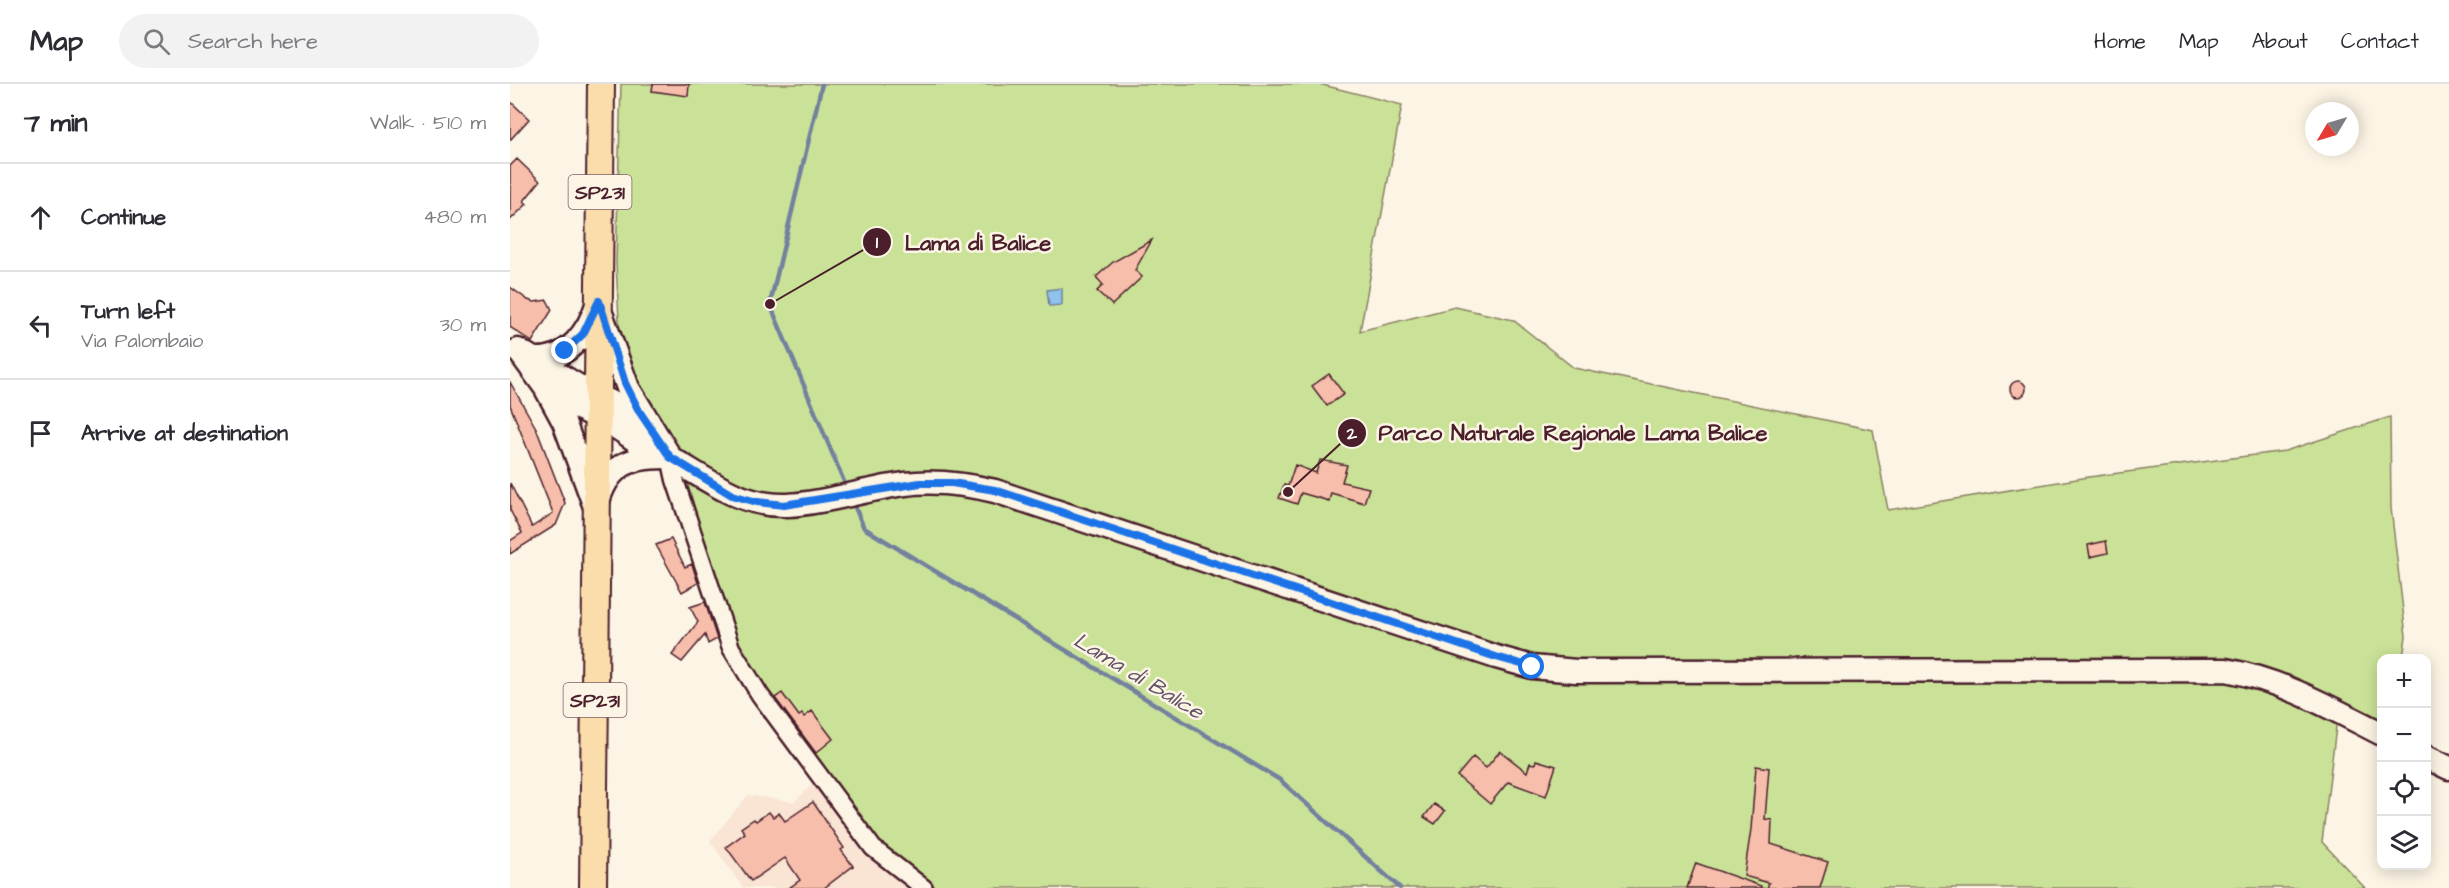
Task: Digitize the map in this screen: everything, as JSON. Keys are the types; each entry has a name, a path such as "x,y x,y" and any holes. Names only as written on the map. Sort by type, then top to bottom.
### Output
{"main road":[{"name":"SP231","path":"593,888 601,84"},
{"path":"521,351 556,356 575,344 588,326 599,301"},
{"path":"599,301 625,383 670,457"},
{"path":"521,351 545,387 570,434 596,511"},
{"path":"521,351 650,449 670,457 732,495 771,504 805,503 926,482 952,483 995,490 1532,667 1576,671 1702,672 1905,669 2226,670 2258,676 2300,693 2377,732"},
{"path":"545,387 567,403 631,412 652,430"},
{"path":"596,511 603,488 621,466 638,458 670,457"},
{"path":"2431,759 2449,768"}],"street":[{"path":"670,457 675,480 731,648 760,695 873,848 924,888"}],"shaded area":[{"path":"813,784 868,857 915,888 743,888 710,841 748,795 794,802"}],"green space":[{"path":"621,84 1319,84 1402,105 1360,331 1455,307 1513,320 1574,368 1873,430 1888,510 2089,477 2285,451 2390,417 2391,508 2406,636 2404,654 2377,654 2377,724 2339,702 2322,842 2365,888 924,888 893,870 739,660 677,447 645,410 620,340 616,263"}],"water":[{"path":"1062,288 1062,305 1049,306 1047,290"}],"building":[{"path":"653,84 689,84 688,96 652,91"},
{"path":"510,101 529,119 510,140"},
{"path":"517,159 540,181 524,201 527,204 510,220 510,166"},
{"path":"1152,240 1135,270 1142,277 1112,305 1097,291 1103,285 1096,277 1113,262"},
{"path":"510,287 528,300 534,302 547,300 552,310 532,342 510,327"},
{"path":"1329,374 1344,394 1327,406 1312,386"},
{"path":"2018,381 2024,383 2026,389 2024,395 2018,397 2012,395 2010,389 2012,383"},
{"path":"510,382 536,428 565,503 556,525 510,554 510,541 522,533 510,510 510,483 532,527 553,513 510,405"},
{"path":"1320,460 1347,465 1342,482 1369,488 1364,503 1331,493 1329,501 1301,493 1297,504 1279,498 1284,485 1288,486 1295,465 1316,473"},
{"path":"671,539 685,567 692,564 698,583 682,592 656,545"},
{"path":"2106,541 2108,553 2090,557 2088,545"},
{"path":"705,602 717,639 708,644 705,635 682,662 672,655 698,622 690,607"},
{"path":"782,693 799,716 802,714 804,717 812,711 833,739 816,753 775,698"},
{"path":"1500,751 1527,772 1530,763 1535,764 1536,760 1556,766 1546,796 1508,782 1490,804 1457,776 1473,757 1486,768"},
{"path":"1756,766 1769,768 1765,819 1772,820 1771,844 1828,862 1820,888 1767,888 1769,883 1744,876 1751,829"},
{"path":"813,802 844,848 841,850 853,866 824,888 789,888 800,880 785,858 751,881 726,847 745,833 741,828 754,819 756,821 769,812 773,817 779,813 785,821"},
{"path":"1434,804 1445,811 1435,824 1424,817"},
{"path":"1696,863 1761,886 1761,888 1687,888"}],"waterway":[{"name":"Lama di Balice","path":"822,84 770,304 845,484"},
{"name":"Lama di Balice","path":"854,505 864,528 1280,780 1400,888"}],"place":[{"name":"Lama di Balice","path":"770,304"},
{"name":"Parco Naturale Regionale Lama Balice","path":"1288,492"}],"route":[{"path":"565,351 583,334 599,301 625,383 639,411 670,457 703,479 741,498 764,504 791,505 906,484 933,482 971,485 995,490 1532,667"}]}
